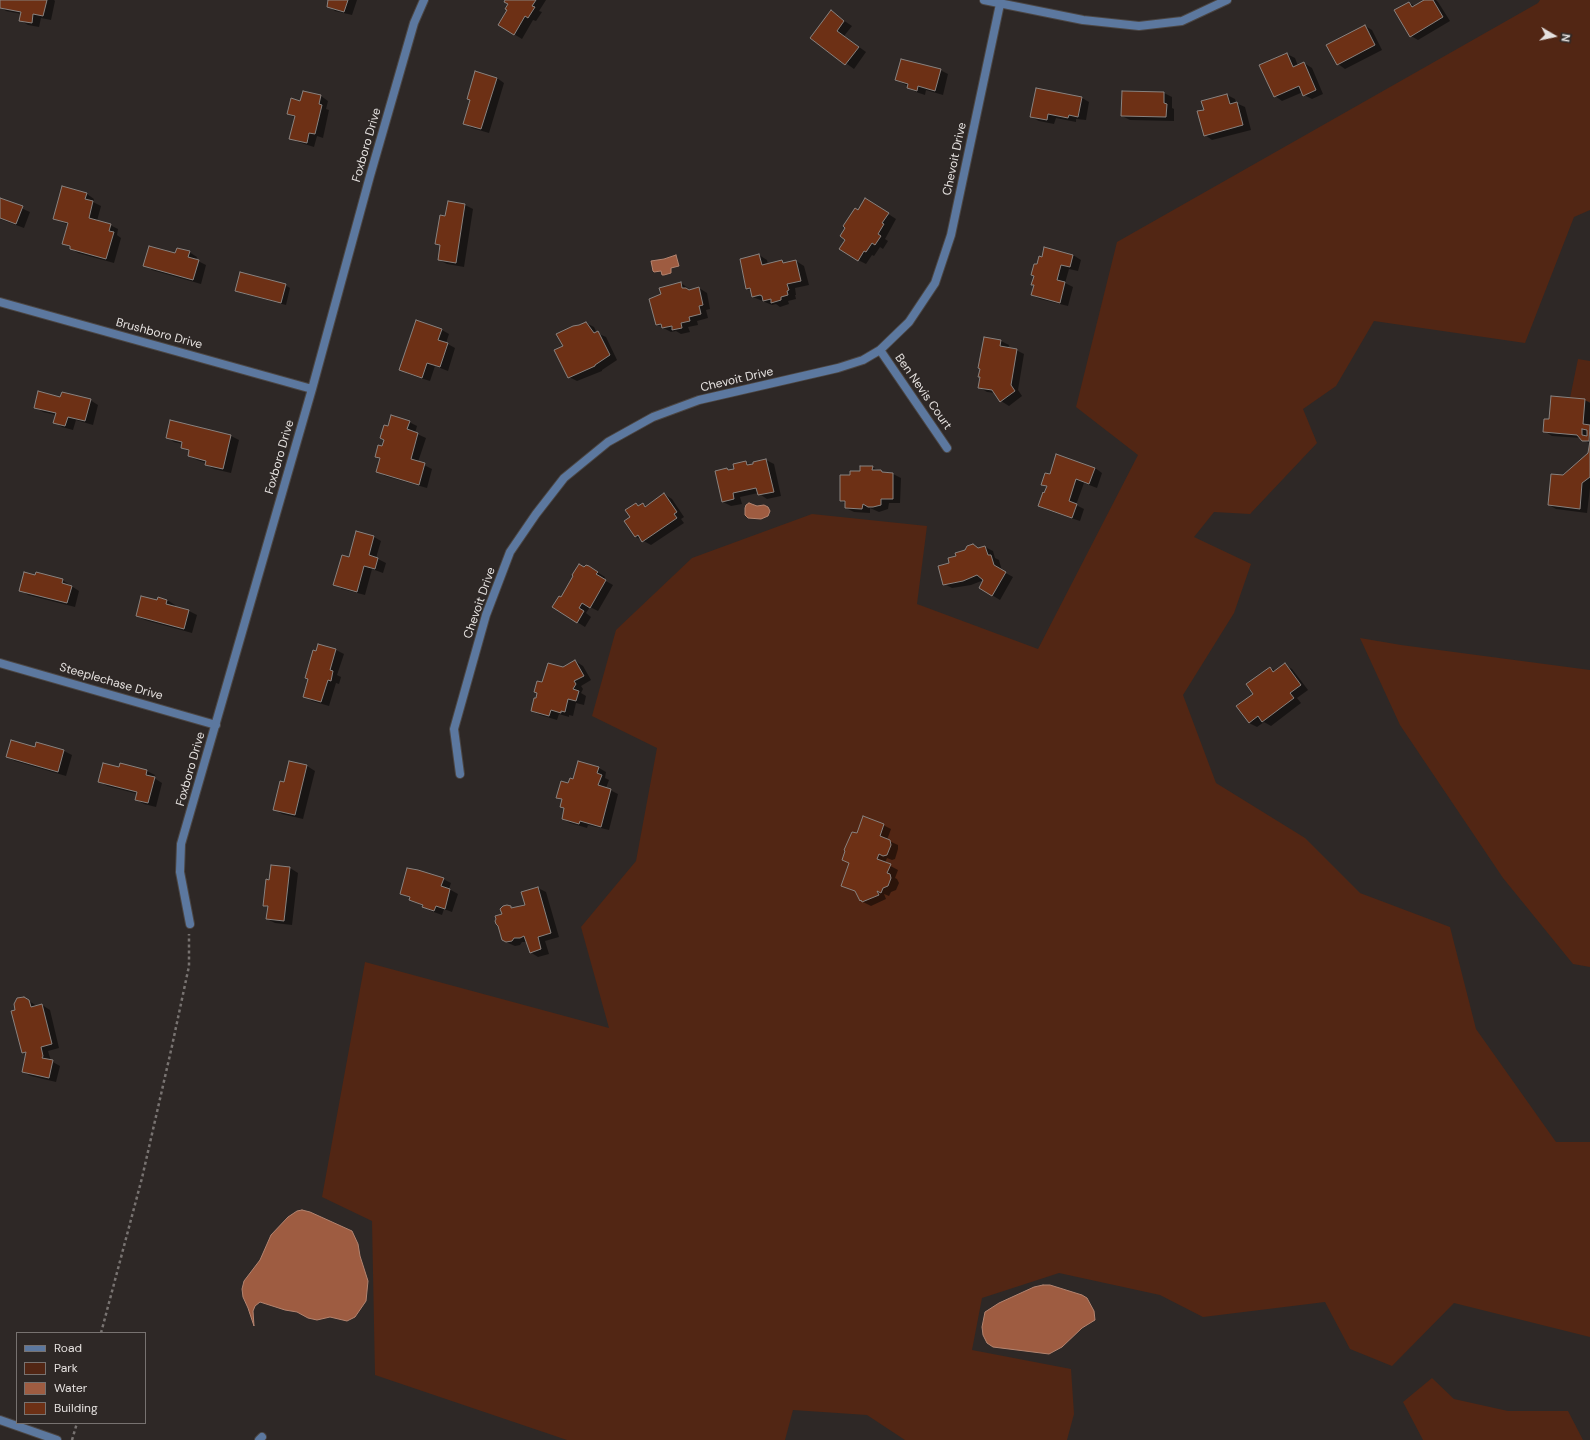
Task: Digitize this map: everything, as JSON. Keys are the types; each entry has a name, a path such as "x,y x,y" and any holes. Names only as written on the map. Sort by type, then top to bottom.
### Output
{"street":[{"name":"Foxboro Drive","path":"190,924 180,872 181,844 312,389 414,23 424,0"},
{"path":"984,0 1083,20 1139,26 1182,20 1227,0"},
{"name":"Chevoit Drive","path":"460,774 454,729 486,615 510,552 536,514 564,478 608,442 653,417 699,400 838,368 862,360 880,350 909,322 935,283 951,235 1000,4"},
{"name":"Brushboro Drive","path":"0,302 312,389"},
{"name":"Ben Nevis Court","path":"880,350 947,448"},
{"name":"Steeplechase Drive","path":"0,663 216,725"},
{"path":"0,1420 57,1440"}],"path":[{"path":"101,1332 142,1178 174,1039 189,966 190,924"},
{"path":"72,1440 77,1424"}],"green space":[{"path":"1540,0 1590,0 1590,210 1574,217 1525,343 1374,321 1336,386 1303,409 1317,443 1250,514 1214,512 1194,537 1251,564 1234,613 1183,695 1216,783 1305,838 1360,893 1450,927 1476,1029 1556,1142 1590,1142 1590,1337 1454,1303 1392,1366 1350,1349 1325,1302 1203,1317 1160,1295 1059,1273 982,1298 972,1350 1071,1369 1074,1414 1067,1440 905,1440 867,1415 793,1410 785,1440 567,1440 375,1375 372,1221 322,1197 365,962 609,1028 581,927 636,861 657,748 592,716 616,630 692,558 812,514 927,526 917,604 1038,649 1138,455 1076,407 1117,242 1538,3"},
{"path":"1578,359 1590,361 1590,402 1570,398"},
{"path":"1360,638 1401,645 1590,670 1590,967 1573,964 1503,878 1400,725"},
{"path":"1432,1378 1454,1399 1508,1411 1568,1411 1583,1440 1423,1440 1403,1402"}],"water":[{"path":"676,255 679,266 671,268 671,273 662,275 661,271 653,271 651,261"},
{"path":"749,503 757,506 764,505 768,507 770,511 768,516 761,519 748,518 745,515 745,508"},
{"path":"302,1210 310,1212 352,1231 358,1244 360,1256 368,1281 366,1301 355,1317 347,1321 330,1317 317,1320 308,1318 297,1312 285,1310 260,1302 255,1306 253,1311 254,1326 243,1297 242,1289 244,1281 260,1260 271,1235 288,1217 297,1211"},
{"path":"1050,1285 1087,1298 1094,1311 1095,1320 1082,1328 1062,1347 1049,1354 993,1347 987,1343 983,1335 982,1327 985,1312 999,1303 1034,1287"}],"building":[{"path":"0,0 47,0 43,16 33,14 32,23 19,21 21,12 0,8"},
{"path":"328,0 348,0 344,12 327,7"},
{"path":"505,0 536,0 532,6 535,7 528,18 525,16 514,35 498,25 507,10 505,9 508,4 504,2"},
{"path":"1424,0 1433,0 1443,17 1410,37 1394,10 1409,2 1412,7"},
{"path":"831,10 844,21 837,31 859,47 845,65 810,38"},
{"path":"1365,25 1375,45 1337,65 1326,45"},
{"path":"1287,53 1293,67 1304,62 1316,90 1303,96 1299,86 1274,97 1259,65"},
{"path":"901,59 941,69 935,91 918,86 917,91 907,88 908,84 895,80"},
{"path":"475,71 497,78 481,129 463,124 470,100 467,99"},
{"path":"1036,88 1082,97 1078,117 1069,115 1068,118 1048,114 1047,120 1030,117"},
{"path":"303,91 321,95 319,104 322,105 315,134 309,133 307,143 289,139 295,116 287,114 291,98 300,101"},
{"path":"1122,91 1164,92 1164,103 1167,104 1166,117 1121,116"},
{"path":"1227,94 1230,104 1237,102 1243,125 1204,136 1197,111 1204,110 1201,101"},
{"path":"62,186 87,193 85,199 93,201 89,218 111,224 109,231 114,232 106,259 70,249 70,246 62,244 68,223 53,219"},
{"path":"0,198 23,206 16,224 0,218"},
{"path":"865,198 889,213 882,223 884,224 878,234 881,236 875,245 872,243 866,252 864,251 858,261 839,249 845,240 840,236 845,228 843,226 855,208 858,210"},
{"path":"448,201 465,204 456,263 438,260 440,245 435,244 440,215 445,216"},
{"path":"149,246 175,253 177,248 190,251 188,257 199,260 193,280 143,266"},
{"path":"1044,247 1073,255 1070,267 1061,265 1057,280 1065,282 1060,303 1031,295 1034,285 1031,285 1034,276 1031,275 1034,264 1037,264 1039,256 1042,257"},
{"path":"759,254 762,265 782,260 783,263 796,260 801,281 787,284 789,290 787,291 788,295 781,297 781,300 771,303 771,299 763,301 762,296 752,297 750,288 746,289 740,259"},
{"path":"240,272 286,284 281,303 235,291"},
{"path":"681,282 682,288 689,290 699,287 703,305 699,306 701,314 689,317 690,321 681,323 682,328 672,330 672,326 662,328 661,324 656,325 649,299 661,294 659,288"},
{"path":"416,320 442,329 438,340 448,343 440,367 427,363 422,378 399,370"},
{"path":"586,322 594,333 598,331 610,355 595,366 568,378 554,350 563,346 556,334"},
{"path":"984,337 1001,340 1000,346 1017,349 1011,385 1015,391 1000,402 992,390 978,388 980,369 978,368"},
{"path":"38,391 60,397 62,392 91,399 85,421 68,417 65,426 53,423 56,413 34,408"},
{"path":"1551,396 1585,399 1583,424 1590,425 1589,441 1582,441 1577,435 1543,432 1544,419 1549,419","holes":["1582,429 1587,430 1587,436 1582,435"]},
{"path":"391,415 410,421 407,429 418,433 411,459 425,463 419,485 376,472 380,458 375,457 378,445 382,446 384,440 380,438 384,425 388,426"},
{"path":"170,420 231,435 223,469 205,465 206,461 188,456 189,450 181,448 182,442 166,438"},
{"path":"1590,441 1590,477 1582,483 1580,509 1548,505 1551,474 1563,475 1588,453"},
{"path":"1056,454 1095,468 1089,484 1076,479 1069,501 1077,504 1072,518 1038,506 1047,486 1041,485 1045,473 1050,474"},
{"path":"766,459 774,492 758,495 756,488 733,493 734,499 722,502 715,471 727,468 728,470 734,469 733,464 746,461 747,465"},
{"path":"860,466 873,466 872,470 881,470 882,472 893,473 893,499 881,499 881,505 873,507 868,507 863,504 862,509 845,508 845,501 840,501 840,475 850,475 850,471 860,471"},
{"path":"664,493 677,512 674,514 677,518 642,542 638,535 635,537 624,521 630,517 625,510 636,503 638,506 643,503 645,507"},
{"path":"356,531 374,536 369,555 378,558 375,569 364,566 357,592 333,585 342,555 349,557"},
{"path":"973,544 978,548 985,546 988,555 991,555 994,565 1006,572 992,596 979,588 983,580 977,575 963,581 943,585 938,566 949,563 948,558 956,556 955,553 965,550 967,546"},
{"path":"579,564 584,567 586,565 589,566 598,572 596,574 606,580 590,608 582,603 579,608 584,611 577,623 552,607 559,596 561,597"},
{"path":"24,572 35,575 36,572 63,579 62,583 72,586 67,603 19,591"},
{"path":"141,596 157,600 158,597 167,600 166,604 189,610 184,629 136,616"},
{"path":"318,644 336,649 330,670 333,671 331,681 328,680 321,702 303,697 308,679 305,678 313,650 316,651"},
{"path":"575,660 584,676 574,681 576,684 573,689 579,691 576,701 568,699 565,712 561,711 561,713 551,710 549,716 531,711 534,698 536,698 537,693 534,692 537,681 542,682 548,663 563,667"},
{"path":"1285,663 1301,685 1290,693 1294,698 1262,722 1258,716 1249,723 1236,706 1253,694 1246,684 1270,667 1273,672"},
{"path":"11,740 35,747 36,742 64,750 58,772 6,757"},
{"path":"289,761 307,765 295,815 273,810 280,781 284,782"},
{"path":"578,761 599,767 597,773 602,775 598,785 611,789 601,827 580,821 579,824 562,819 564,808 560,807 562,799 556,798 561,781 568,783 570,778 573,779"},
{"path":"103,763 119,767 120,763 147,770 146,775 155,777 148,803 135,800 137,792 98,782"},
{"path":"863,816 884,824 880,836 890,840 891,845 887,855 883,856 879,854 877,859 891,864 887,873 890,874 891,878 888,886 883,888 881,893 877,891 879,895 862,902 855,891 841,886 849,863 842,860 844,850 852,832 857,833"},
{"path":"271,865 290,867 284,921 266,919 268,906 263,906 266,879 269,880"},
{"path":"407,868 444,878 441,886 450,889 445,909 436,906 434,911 422,907 423,905 409,900 410,897 400,894"},
{"path":"538,887 551,933 538,937 541,949 530,953 524,936 514,938 512,941 506,942 502,940 495,921 495,916 502,914 500,909 503,906 511,906 511,908 525,905 521,892"},
{"path":"24,997 29,1000 31,1007 42,1004 52,1044 41,1047 42,1058 53,1060 49,1078 22,1072 26,1052 22,1053 11,1011 15,1010 14,1004 17,998"}]}
